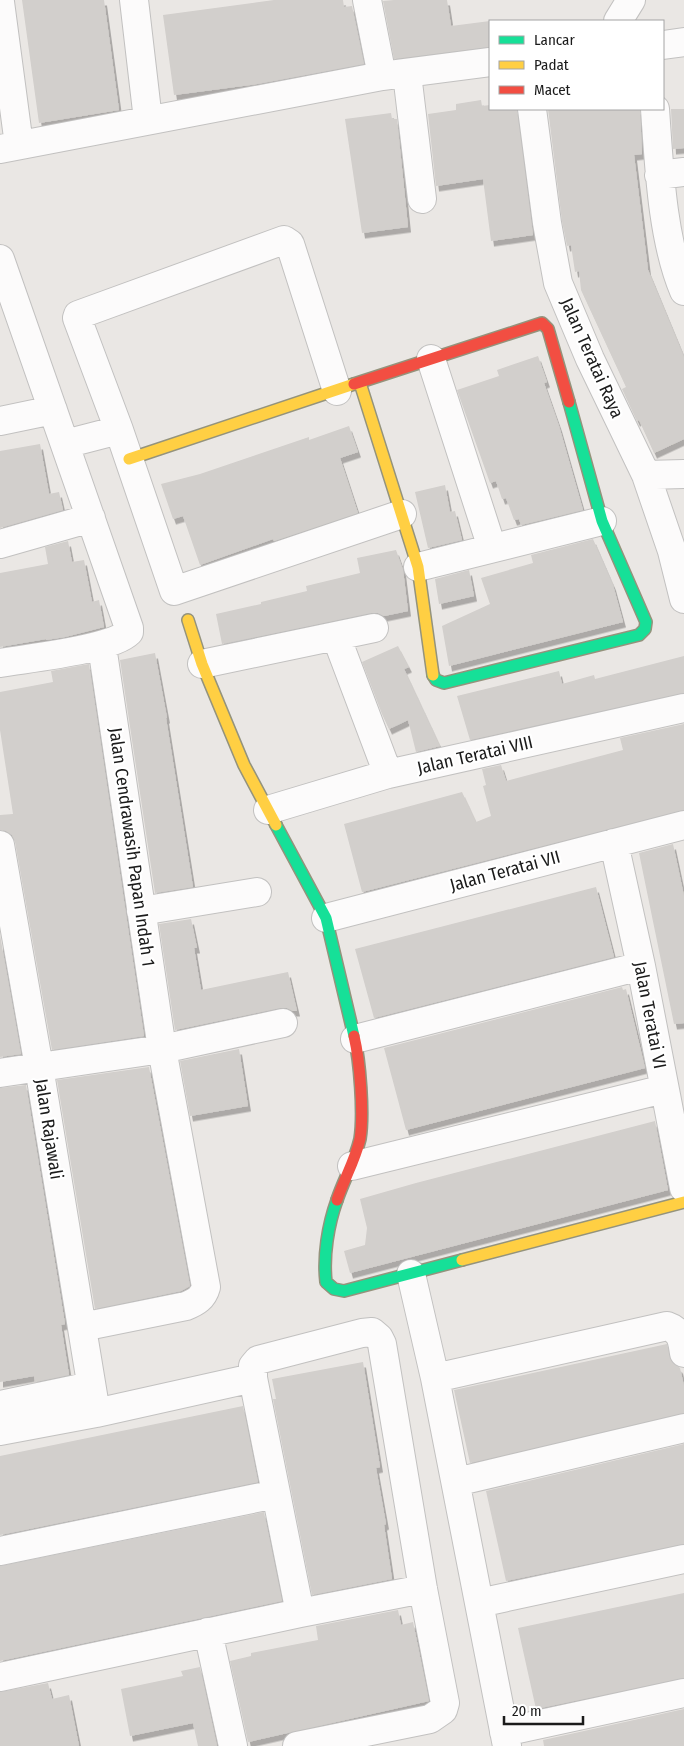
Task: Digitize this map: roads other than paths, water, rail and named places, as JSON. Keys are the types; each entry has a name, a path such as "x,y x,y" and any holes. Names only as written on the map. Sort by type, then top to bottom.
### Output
{"street":[{"path":"134,0 148,120"},
{"path":"367,0 394,75 422,199"},
{"path":"619,20 631,0"},
{"path":"0,2 10,147 394,75 489,62"},
{"path":"664,45 684,42"},
{"name":"Jalan Teratai Raya","path":"532,110 547,223 558,283 590,360 646,476 672,551 684,599"},
{"path":"654,110 672,173 669,240 682,279"},
{"path":"129,459 348,387 539,323 544,324 548,329 602,520 646,622 645,629 639,635 444,683 436,680 433,675 418,567 402,514 348,387 290,244 284,240 78,316 77,321 119,430 174,591 402,514"},
{"path":"0,259 8,309 53,410 129,628 129,632 125,636 102,646 0,662"},
{"path":"431,359 492,548"},
{"path":"0,421 53,410"},
{"path":"65,444 119,430"},
{"path":"646,476 684,474"},
{"path":"0,544 91,518"},
{"path":"418,567 602,520"},
{"path":"188,620 202,664 244,765 326,918 355,1039 361,1097 360,1138 352,1166 340,1190 333,1210 324,1266 326,1282 334,1289 344,1291 684,1202"},
{"path":"202,664 374,628"},
{"path":"336,636 388,774"},
{"name":"Jalan Cendrawasih Papan Indah 1","path":"82,1327 186,1306 197,1302 204,1294 206,1287 162,1049 102,646"},
{"name":"Jalan Teratai VIII","path":"268,810 388,774 684,708"},
{"name":"Jalan Teratai VII","path":"326,918 684,825"},
{"name":"Jalan Teratai VI","path":"614,843 641,966 684,1188"},
{"name":"Jalan Rajawali","path":"0,845 96,1413"},
{"path":"142,911 257,892"},
{"path":"355,1039 641,966"},
{"path":"0,1073 162,1049 283,1023"},
{"path":"352,1166 664,1088"},
{"path":"410,1274 435,1378 506,1739 684,1692"},
{"path":"435,1378 667,1326 675,1329 680,1334 684,1353"},
{"path":"297,1746 385,1737 430,1719 443,1710 445,1703 423,1589 382,1344 379,1338 372,1332 258,1360 253,1366 300,1613"},
{"path":"0,1431 96,1413 254,1378"},
{"path":"0,1405 92,1386"},
{"path":"456,1482 684,1428"},
{"path":"0,1551 276,1494"},
{"path":"479,1603 684,1559"},
{"path":"0,1677 208,1632 423,1589"},
{"path":"208,1632 233,1746"}]}
